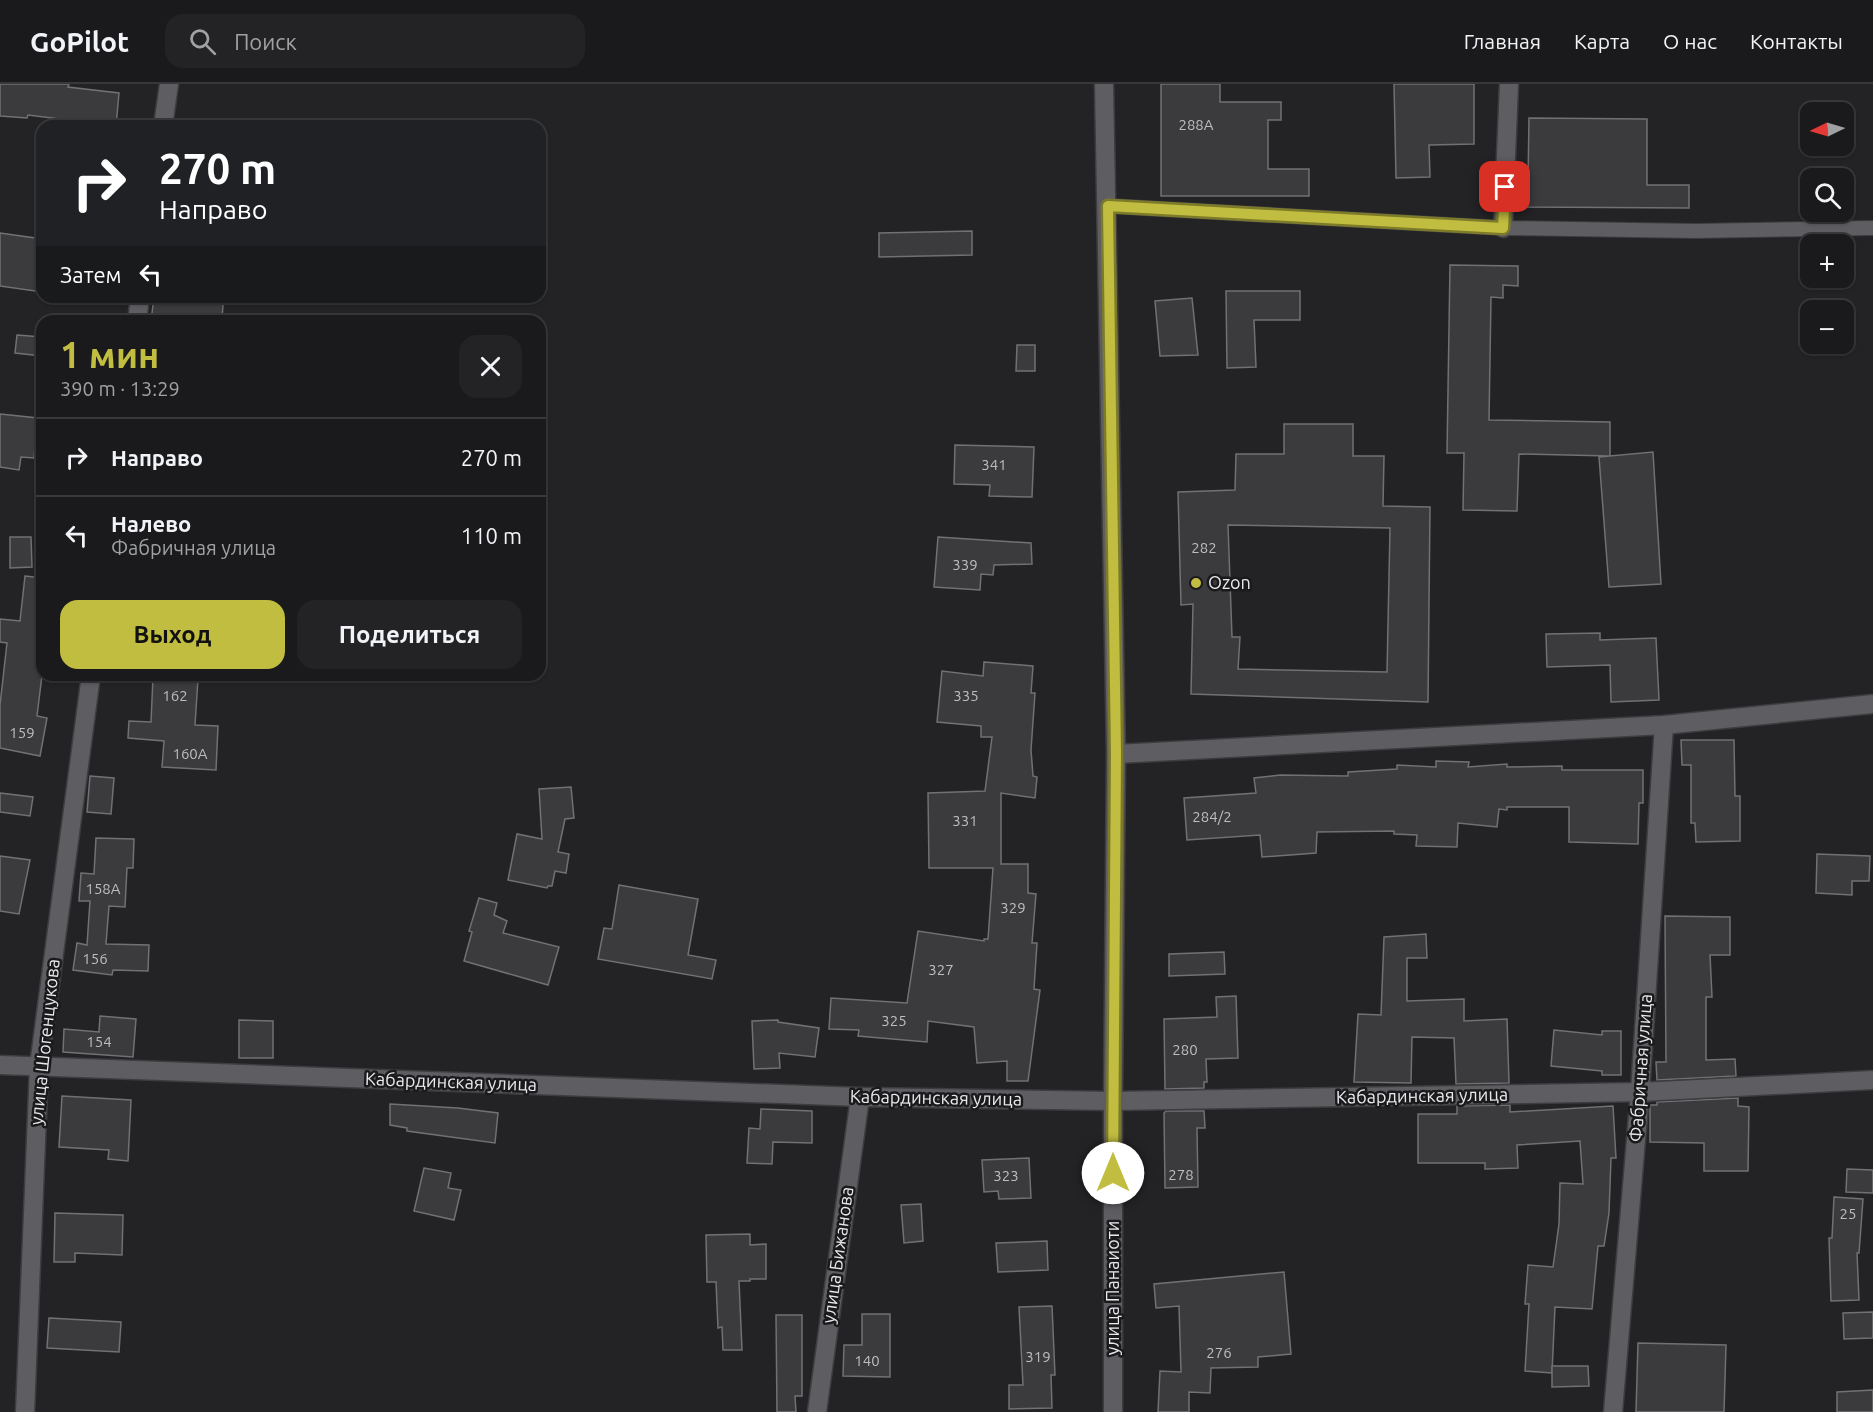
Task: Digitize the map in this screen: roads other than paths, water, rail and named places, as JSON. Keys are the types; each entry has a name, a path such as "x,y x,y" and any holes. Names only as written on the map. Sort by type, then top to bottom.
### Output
{"street":[{"path":"164,120 169,84"},
{"name":"улица Панаиоти","path":"1104,84 1108,206 1116,754 1113,1412"},
{"path":"1503,228 1509,84"},
{"name":"улица Шогенцукова","path":"25,1412 39,1066 90,681"},
{"path":"1116,754 1664,725 1873,704"},
{"name":"Фабричная улица","path":"1613,1412 1640,1092 1664,725"},
{"name":"Кабардинская улица","path":"0,1065 860,1097 1113,1101 1640,1092 1873,1080"},
{"name":"улица Бижанова","path":"817,1412 860,1097"}],"lane":[{"path":"1108,206 1503,228 1696,231 1873,228"}],"place":[{"name":"Ozon","path":"1196,583"}]}
